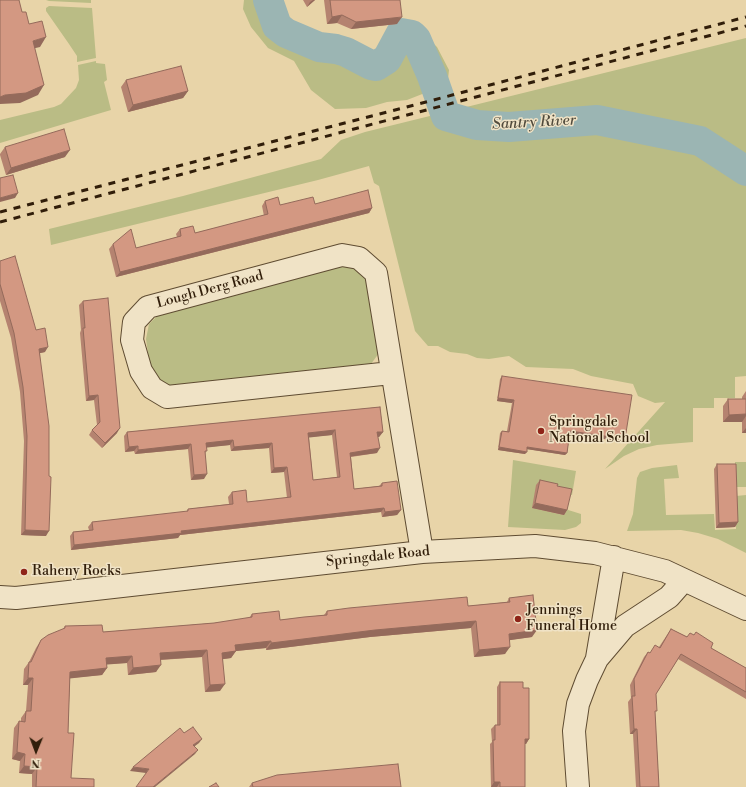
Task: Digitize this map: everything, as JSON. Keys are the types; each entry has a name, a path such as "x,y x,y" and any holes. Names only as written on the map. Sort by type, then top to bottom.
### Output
{"street":[{"name":"Lough Derg Road","path":"391,373 167,397 152,388 141,371 132,340 134,322 148,307 342,255 359,258 376,273 382,302 391,373 422,552"},
{"name":"Springdale Road","path":"0,597 16,598 422,552 535,546 595,553 665,571 746,609"},
{"path":"597,659 614,557"},
{"path":"578,787 574,731 578,704 597,659 626,626 640,615 669,597 684,580"},
{"path":"606,605 640,615"}],"green space":[{"path":"46,0 91,0 91,3 49,1"},
{"path":"244,0 282,0 283,8 293,22 295,30 306,47 330,54 340,54 358,64 377,60 383,55 390,40 402,30 417,30 437,47 449,70 448,79 430,91 407,100 387,102 366,108 335,109 311,90 294,61 268,48 251,27 243,9"},
{"path":"49,6 92,8 96,58 77,62 77,56 46,11 46,8"},
{"path":"746,38 746,376 735,377 735,398 714,398 714,408 693,408 693,442 657,445 639,449 624,456 605,469 665,402 655,403 638,396 633,384 591,376 573,369 526,367 509,356 489,359 477,358 467,354 450,352 438,346 428,346 415,331 379,186 374,183 369,166 318,180 51,245 49,229 183,196 321,159 341,140 365,132"},
{"path":"96,61 96,63 105,64 107,80 104,82 111,110 0,143 0,120 61,104 76,88 79,80 78,65"},
{"path":"341,265 358,268 369,280 379,353 371,364 174,386 161,384 150,368 146,339 149,324 163,310"},
{"path":"513,460 576,471 572,495 554,491 532,508 564,515 565,509 581,514 581,523 576,527 565,530 508,527"},
{"path":"735,462 746,462 746,487 735,487"},
{"path":"677,465 679,478 664,479 666,515 714,514 715,530 736,529 736,496 746,495 746,553 718,539 698,533 681,530 627,531 633,514 637,478 640,472 652,468"}],"building":[{"path":"0,0 19,0 22,12 26,12 29,24 42,21 46,37 33,41 44,85 26,93 5,95 0,97"},
{"path":"330,0 400,0 402,17 356,22 342,15 332,17"},
{"path":"181,66 188,91 133,105 126,80"},
{"path":"64,129 70,150 11,168 5,147"},
{"path":"13,175 18,193 0,198 0,178"},
{"path":"368,190 372,208 120,272 113,244 131,229 136,248 181,236 180,229 193,226 195,233 268,214 265,201 278,197 280,205 313,197 315,204"},
{"path":"15,256 36,330 45,328 48,347 39,349 49,426 49,476 51,477 49,531 25,530 27,436 23,387 14,333 0,284 0,261"},
{"path":"108,298 120,428 105,443 92,430 100,422 98,395 89,396 83,328 85,328 83,301"},
{"path":"502,376 632,395 625,439 570,431 567,453 527,447 527,452 499,447 502,431 509,432 514,400 498,398"},
{"path":"728,399 746,399 746,414 729,415"},
{"path":"380,407 383,432 377,432 380,448 350,453 354,489 382,486 382,483 397,481 401,510 385,512 384,508 181,531 182,533 74,545 73,532 93,530 92,522 188,511 188,509 233,504 232,492 246,490 247,502 291,497 287,467 274,468 272,443 234,447 233,440 206,443 207,451 205,451 207,474 194,475 191,444 138,450 138,446 129,447 127,432","holes":["335,430 340,477 313,480 308,433"]},
{"path":"717,464 736,464 738,522 719,523"},
{"path":"540,480 572,489 567,510 535,503"},
{"path":"533,595 537,630 509,634 510,647 479,650 476,621 375,630 271,643 271,641 235,645 236,651 222,653 225,684 210,685 207,650 160,653 161,665 133,668 132,656 106,658 107,668 70,672 68,733 74,733 71,778 94,779 94,787 36,787 37,767 24,766 25,754 17,752 19,721 25,722 26,711 31,711 33,678 28,678 29,662 31,662 41,640 48,635 65,628 65,626 102,625 103,632 214,623 252,617 252,614 279,611 280,620 327,615 327,611 349,608 467,597 468,606 510,602 509,598"},
{"path":"671,629 687,637 690,633 694,635 696,632 713,643 711,648 746,668 746,692 681,654 656,694 657,711 655,711 659,787 640,787 637,729 634,729 632,696 635,696 634,679 648,652 650,653 655,645 660,648"},
{"path":"500,682 523,682 523,688 529,688 529,739 525,739 525,787 500,787 500,782 494,782 493,740 495,740 495,725 500,725"},
{"path":"193,727 202,739 193,745 198,750 153,787 136,787 149,769 133,767 180,728 184,733"},
{"path":"398,764 401,787 253,787 252,783 277,775"},
{"path":"216,783 219,787 209,787"}],"waterway":[{"name":"Santry River","path":"268,0 277,26 286,33 319,47 346,52 371,65 376,66 387,59 401,33 412,35 416,39 432,76 446,116 477,125 509,127 597,120 700,141 746,171"}],"railway":[{"path":"0,212 426,102 746,17"},
{"path":"0,222 746,26"}],"place":[{"name":"Springdale National School","path":"541,431"},
{"name":"Raheny Rocks","path":"24,572"},
{"name":"Jennings Funeral Home","path":"518,619"}]}
